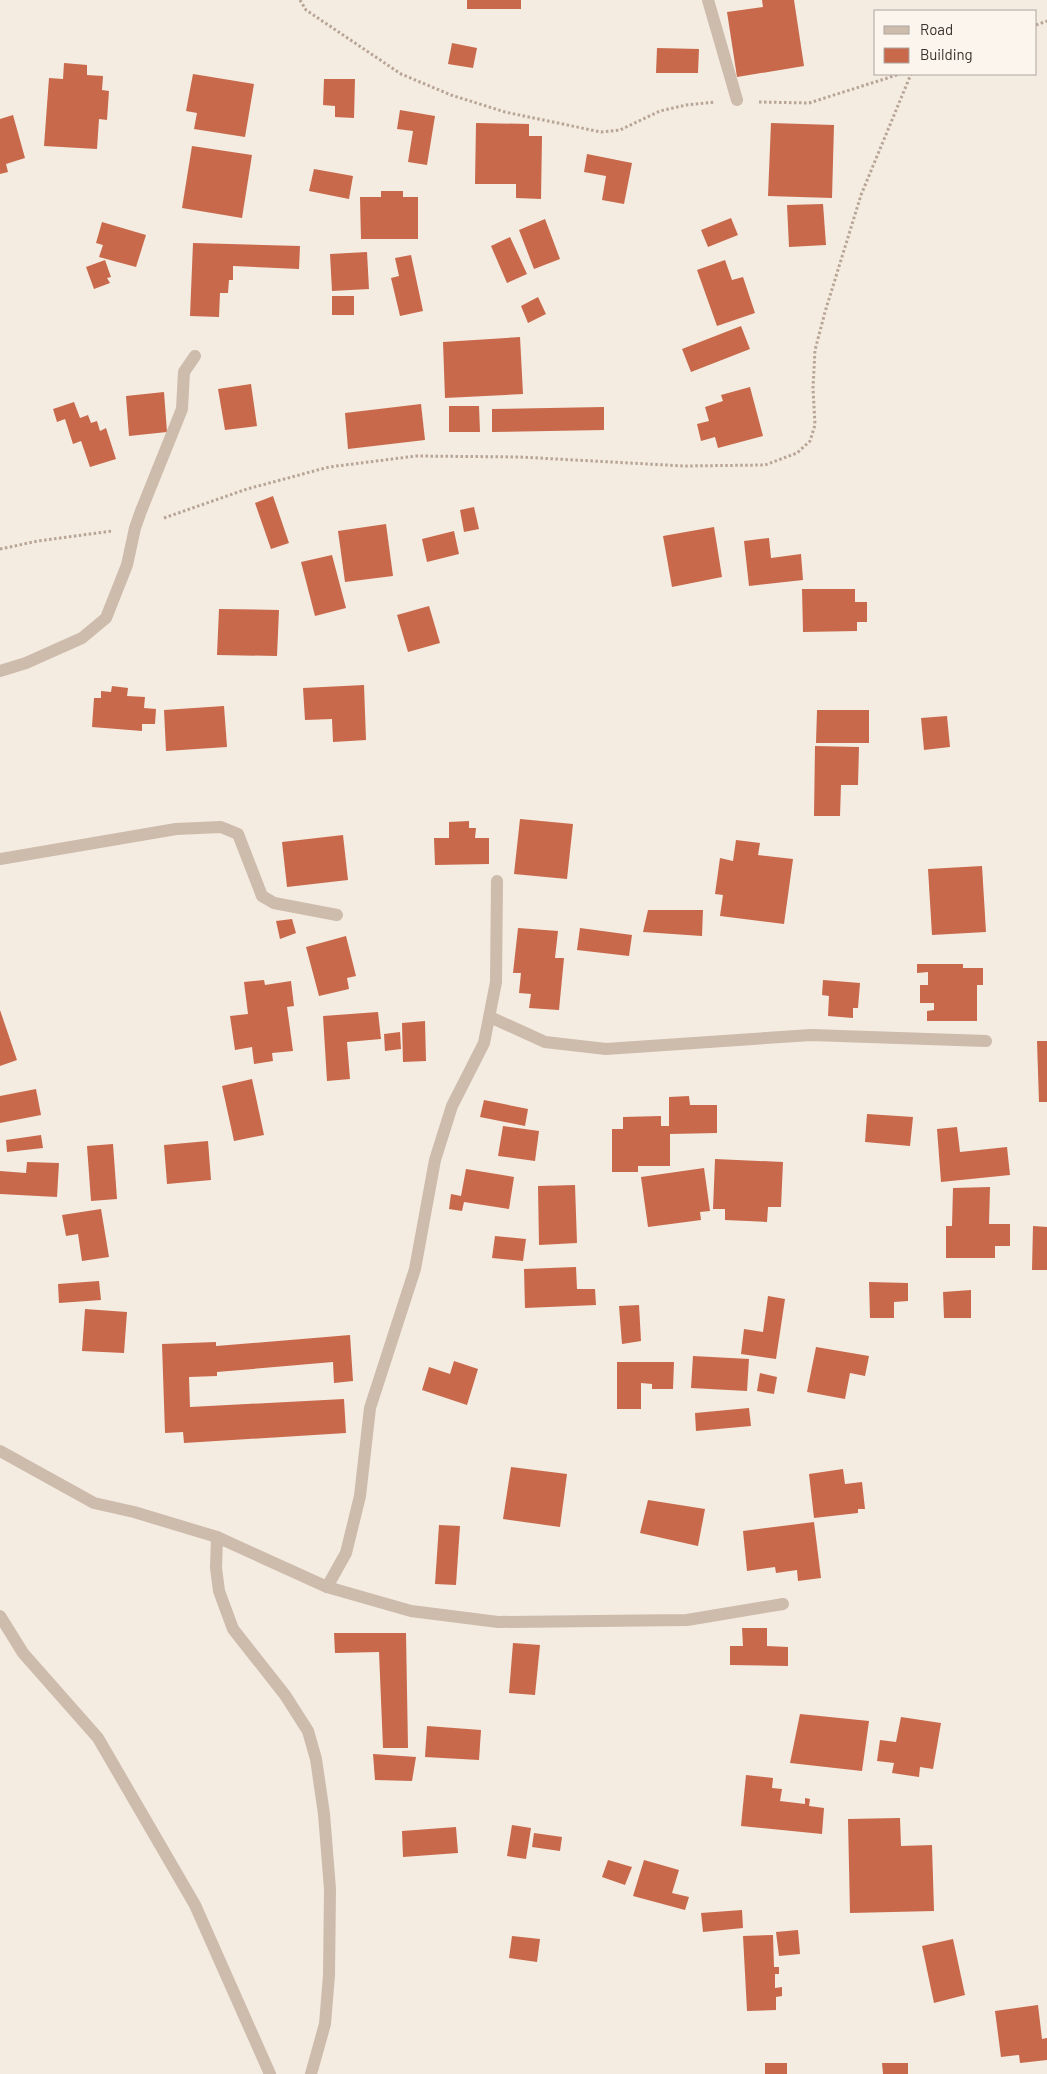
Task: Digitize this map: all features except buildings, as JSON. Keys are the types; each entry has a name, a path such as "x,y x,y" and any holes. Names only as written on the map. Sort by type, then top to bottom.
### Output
{"street":[{"path":"708,0 737,100"},
{"path":"0,670 26,663 82,638 106,618 127,565 135,528 182,409 184,372 195,356"},
{"path":"0,859 176,830 221,827 238,834 262,896 274,903 337,915"},
{"path":"327,1588 346,1553 358,1506 370,1408 415,1269 435,1160 452,1106 484,1043 496,982 497,881"},
{"path":"490,1017 545,1042 606,1050 811,1035 986,1041"},
{"path":"0,1451 94,1503 134,1512 217,1538 327,1588 411,1611 498,1622 687,1620 783,1604"},
{"path":"217,1538 216,1568 219,1591 233,1629 285,1694 308,1731 316,1759 324,1814 330,1889 329,1975 325,2024 311,2074"},
{"path":"0,1616 23,1653 103,1746 195,1905 270,2074"}],"path":[{"path":"300,0 306,10 401,74 451,95 505,112 601,132 620,130 660,111 686,105 737,100 809,103 897,75"},
{"path":"0,549 38,540 135,528 247,489 329,467 416,456 520,457 684,466 765,465 797,453 810,441 815,425 815,350 825,312 861,195 911,75"}]}
